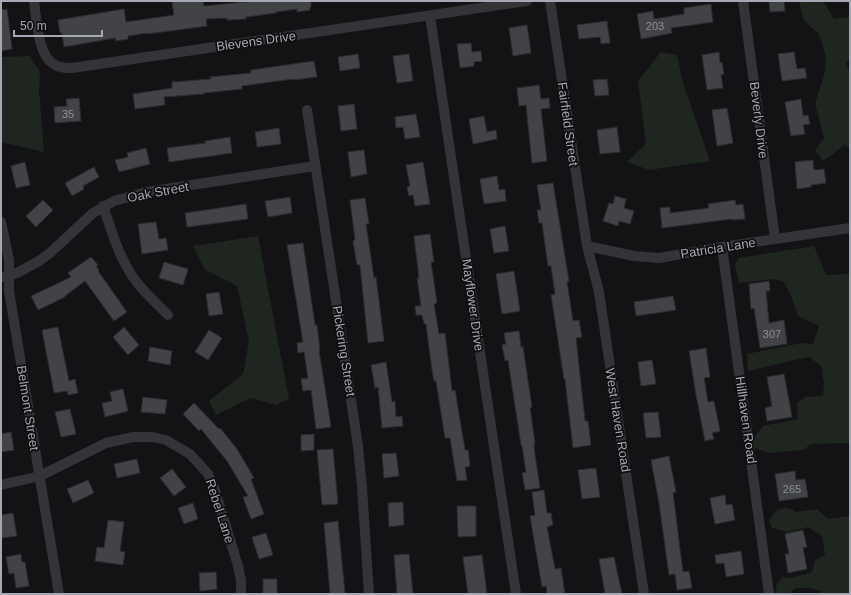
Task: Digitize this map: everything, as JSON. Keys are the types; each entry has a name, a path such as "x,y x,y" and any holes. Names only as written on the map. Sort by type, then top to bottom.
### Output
{"street":[{"name":"Blevens Drive","path":"34,1 41,47 45,56 56,66 72,68 526,1"},
{"name":"Fairfield Street","path":"550,1 586,246"},
{"name":"Beverly Drive","path":"743,1 775,239"},
{"name":"Mayflower Drive","path":"430,16 516,594"},
{"name":"Pickering Street","path":"306,110 358,446 369,594"},
{"name":"Oak Street","path":"4,277 28,267 50,253 82,222 103,206 124,197 146,192 315,166"},
{"path":"103,206 118,250 131,275 145,293 168,315"},
{"name":"Belmont Street","path":"1,222 10,268 4,277 9,291 59,594"},
{"name":"Patricia Lane","path":"586,246 634,256 659,258 850,228"},
{"name":"West Haven Road","path":"586,246 599,292 644,594"},
{"name":"Hillhaven Road","path":"722,247 770,594"},
{"name":"Rebel Lane","path":"1,485 40,476 106,443 134,437 153,437 166,440 179,446 190,454 200,463 208,474 214,487 238,566 241,580 241,594"}],"shaded area":[{"path":"799,1 823,1 834,19 850,17 850,59 846,63 850,73 850,149 845,145 823,161 815,150 824,138 815,104 824,75 826,57 819,34 804,21"},
{"path":"661,52 677,55 683,83 710,161 649,170 627,162 646,144 638,81"},
{"path":"30,56 40,72 39,89 44,152 1,142 1,57"},
{"path":"258,236 289,399 276,405 250,398 216,415 209,401 243,374 249,341 237,286 205,270 193,246"},
{"path":"814,246 826,275 850,274 850,443 811,444 803,450 768,453 753,447 752,440 763,426 798,419 797,403 805,397 823,396 824,383 821,366 809,357 748,371 747,354 802,343 813,344 819,326 798,316 790,293 783,281 771,279 739,283 735,264 739,258"},
{"path":"788,508 796,512 817,509 828,519 850,516 850,594 821,594 821,591 810,588 795,588 789,594 777,594 776,585 782,577 791,578 812,572 815,560 825,555 822,536 808,527 787,532 772,528 769,520 778,509"}],"building":[{"path":"203,1 204,6 255,1 311,1 311,7 310,10 297,12 297,9 246,17 246,19 206,19 207,26 147,33 128,36 128,39 116,41 115,38 64,47 58,20 124,9 126,22 174,15 172,2"},
{"path":"769,1 784,1 785,11 770,12"},
{"path":"711,4 713,22 671,28 672,33 641,39 637,14 653,11 654,19 684,14 684,8"},
{"path":"7,9 12,49 1,51 1,10"},
{"path":"607,21 610,43 601,44 600,37 579,39 577,25"},
{"path":"527,25 531,53 513,56 509,28"},
{"path":"471,43 472,52 481,51 482,61 474,62 474,66 460,68 457,44"},
{"path":"719,52 720,63 722,62 724,74 721,75 723,88 707,90 702,55"},
{"path":"794,52 797,69 805,68 807,78 782,81 778,54"},
{"path":"358,54 360,68 340,71 338,57"},
{"path":"409,54 413,81 397,83 393,56"},
{"path":"314,61 317,77 242,86 242,89 204,94 164,97 165,105 135,109 133,94 172,88 172,82 211,79 210,77 251,73 251,70"},
{"path":"607,79 609,95 595,96 593,80"},
{"path":"539,85 541,99 549,98 550,108 541,109 547,161 532,163 526,105 519,106 517,88"},
{"path":"79,98 81,121 55,123 54,107 67,106 66,99"},
{"path":"801,99 803,116 808,115 810,124 803,125 805,134 791,136 785,102"},
{"path":"354,104 357,129 341,131 338,106"},
{"path":"727,108 733,143 717,146 712,110"},
{"path":"416,114 420,137 405,139 403,127 396,128 395,117"},
{"path":"484,116 487,132 496,130 497,139 473,144 469,119"},
{"path":"617,127 620,152 600,154 597,130"},
{"path":"279,128 281,144 257,147 255,132"},
{"path":"230,137 232,153 169,162 167,148 206,143 205,141"},
{"path":"146,148 150,164 119,172 115,160 128,157 127,153"},
{"path":"364,150 367,174 351,177 348,152"},
{"path":"813,160 814,170 824,169 826,183 797,189 795,162"},
{"path":"25,162 30,185 16,188 11,166"},
{"path":"423,162 430,204 415,206 413,195 409,196 407,187 410,186 406,165"},
{"path":"94,167 99,177 83,186 84,189 72,196 65,183"},
{"path":"497,176 499,190 505,189 506,201 484,204 480,179"},
{"path":"553,183 569,281 567,282 573,321 579,320 582,337 576,338 585,421 588,421 591,445 573,448 565,379 551,295 555,294 551,266 548,266 542,223 539,223 537,210 541,210 537,185"},
{"path":"615,196 626,199 624,208 634,211 630,224 619,221 618,226 603,221 609,203 613,204"},
{"path":"290,197 292,213 268,217 265,201"},
{"path":"365,198 369,224 366,224 374,278 376,277 384,341 368,343 360,265 357,265 353,241 355,240 350,200"},
{"path":"43,200 53,210 36,227 26,216"},
{"path":"735,200 736,205 743,204 745,219 732,219 662,228 660,208 670,207 670,213 709,208 708,204"},
{"path":"246,204 248,219 187,227 185,213"},
{"path":"156,222 159,239 166,238 168,250 142,254 138,224"},
{"path":"505,226 509,251 494,253 490,229"},
{"path":"430,234 434,262 431,262 437,303 434,304 439,334 445,333 452,391 455,390 465,450 468,450 470,466 465,467 467,480 457,481 450,438 445,438 436,381 434,381 432,370 426,324 424,324 422,315 416,315 415,306 421,306 414,236"},
{"path":"303,243 315,325 317,325 319,350 331,427 316,429 311,390 303,391 301,379 308,378 304,352 298,353 297,343 303,342 287,245"},
{"path":"91,257 98,265 96,266 99,270 98,271 127,312 114,321 85,281 65,297 38,310 31,296 71,277 68,273"},
{"path":"164,262 188,269 183,285 159,278"},
{"path":"514,271 520,311 502,314 496,274"},
{"path":"769,281 770,291 766,291 769,323 784,320 787,344 760,348 754,308 751,309 749,284"},
{"path":"219,292 223,314 209,316 206,294"},
{"path":"673,296 676,310 636,316 634,302"},
{"path":"58,327 69,381 75,379 78,393 68,395 67,391 54,393 42,330"},
{"path":"124,327 139,345 128,355 113,337"},
{"path":"209,330 222,338 208,360 195,352"},
{"path":"519,331 521,347 523,347 532,407 530,408 540,488 525,490 522,473 526,472 522,446 508,360 505,361 502,345 506,344 504,333"},
{"path":"150,347 172,351 170,365 148,361"},
{"path":"706,348 710,377 704,378 708,402 714,401 720,431 712,433 714,439 705,441 689,351"},
{"path":"652,360 656,384 641,386 638,362"},
{"path":"386,362 392,402 395,401 396,417 402,416 403,426 382,428 378,387 375,388 371,365"},
{"path":"784,374 792,417 767,421 765,408 772,406 767,377"},
{"path":"123,389 128,411 105,417 102,403 112,401 110,392"},
{"path":"143,397 167,400 165,414 141,412"},
{"path":"194,403 219,429 220,428 237,449 254,478 251,479 264,514 251,519 243,497 248,496 227,461 201,429 199,431 183,414"},
{"path":"70,409 76,434 61,437 55,412"},
{"path":"658,412 661,437 646,438 643,413"},
{"path":"11,432 14,450 1,452 1,434"},
{"path":"314,434 314,450 301,451 301,435"},
{"path":"333,449 338,504 322,505 317,450"},
{"path":"396,453 399,476 384,478 382,454"},
{"path":"669,456 676,492 673,493 683,572 689,571 692,588 677,590 675,574 669,575 659,503 651,460"},
{"path":"137,459 140,473 117,478 114,464"},
{"path":"596,468 600,497 582,499 578,470"},
{"path":"172,469 186,487 174,496 160,478"},
{"path":"795,471 796,480 805,479 808,497 779,501 775,474"},
{"path":"88,480 94,493 73,503 67,489"},
{"path":"544,490 547,513 551,513 553,525 547,527 555,569 561,568 565,594 547,594 546,586 542,587 530,516 535,515 532,492"},
{"path":"725,495 726,505 732,504 735,520 715,524 710,498"},
{"path":"403,502 404,525 389,527 388,503"},
{"path":"193,503 198,519 184,524 178,508"},
{"path":"457,506 476,506 476,536 458,537"},
{"path":"13,513 17,536 1,538 1,515"},
{"path":"108,520 124,522 120,551 125,552 123,565 95,561 97,547 104,548"},
{"path":"338,521 345,594 330,594 324,523"},
{"path":"803,530 807,547 803,548 807,569 788,573 785,554 789,554 785,534"},
{"path":"266,533 273,555 259,559 252,537"},
{"path":"741,551 744,574 726,577 724,563 716,564 715,555"},
{"path":"21,554 22,562 25,562 29,586 16,588 14,573 9,574 6,557"},
{"path":"409,554 413,594 397,594 394,555"},
{"path":"482,555 487,594 468,594 463,557"},
{"path":"614,557 622,594 605,594 599,559"},
{"path":"216,572 217,589 200,591 199,573"},
{"path":"263,579 277,579 277,594 263,594"}]}
